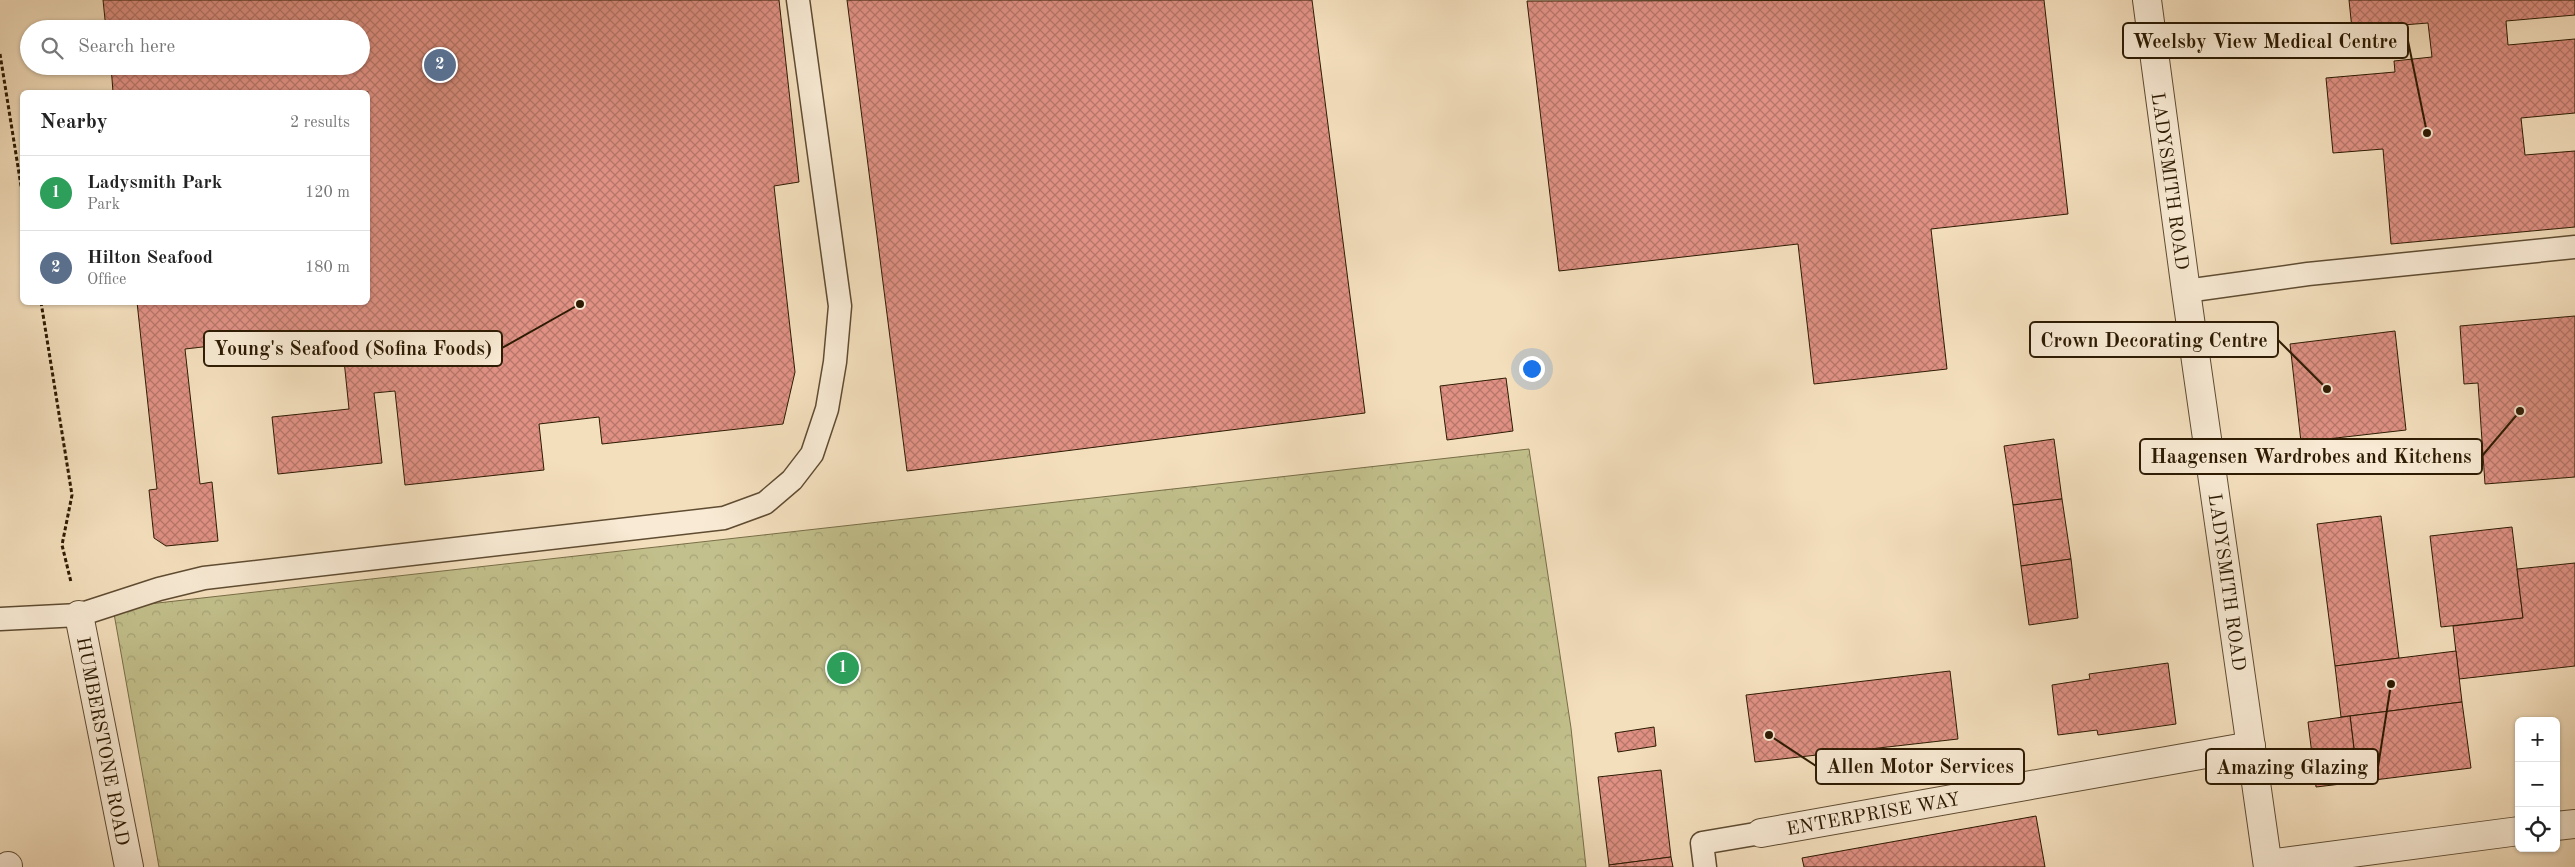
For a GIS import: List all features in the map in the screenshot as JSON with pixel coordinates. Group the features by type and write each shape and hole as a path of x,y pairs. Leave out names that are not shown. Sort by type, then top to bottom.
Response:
{"street":[{"name":"LADYSMITH ROAD","path":"2147,0 2186,291 2268,866"},
{"name":"HUMBERSTONE ROAD","path":"79,614 129,867"},
{"name":"ENTERPRISE WAY","path":"1761,833 2251,746"},
{"path":"2560,826 2575,824"},
{"path":"2268,866 2515,832"}],"lane":[{"path":"0,619 79,614 159,589 204,578 724,518 765,503 792,480 812,454 827,408 835,362 840,306 798,0"},
{"path":"2186,291 2308,274 2575,247"},
{"path":"1705,867 1702,843 1761,833"}],"path":[{"path":"0,54 20,179"},
{"path":"41,305 72,495 62,545 79,614"}],"green space":[{"path":"1529,449 1571,728 1586,867 159,867 113,608"}],"building":[{"path":"103,0 779,0 799,182 774,186 795,372 783,424 602,444 599,417 539,424 544,470 405,485 395,391 374,393 382,463 278,474 272,417 349,409 341,331 185,349 200,484 212,482 218,541 166,546 154,538 149,490 157,489 137,305 370,305 370,90 113,90 112,75 370,75 370,20 105,20"},
{"path":"847,0 1312,0 1365,413 907,471"},
{"path":"2044,0 2068,214 1931,229 1947,369 1814,384 1798,244 1559,271 1527,1"},
{"path":"2349,0 2575,0 2575,15 2506,21 2508,45 2575,39 2575,113 2521,118 2525,155 2575,151 2575,227 2391,244 2383,149 2333,153 2326,78 2395,72 2394,61 2432,57 2428,23 2352,29"},
{"path":"2575,316 2575,477 2485,484 2478,383 2464,384 2460,326"},
{"path":"2395,331 2406,430 2301,442 2290,344"},
{"path":"1506,378 1513,431 1447,440 1440,386"},
{"path":"2054,439 2062,499 2013,505 2004,446"},
{"path":"2062,499 2071,559 2021,566 2013,505"},
{"path":"2381,516 2399,658 2335,666 2317,524"},
{"path":"2512,527 2523,618 2441,627 2430,536"},
{"path":"2071,559 2078,618 2029,625 2021,566"},
{"path":"2575,563 2575,666 2459,679 2453,626 2523,618 2517,569"},
{"path":"2456,651 2462,702 2341,717 2335,666"},
{"path":"2168,663 2176,724 2098,735 2097,730 2058,735 2052,685 2090,679 2089,674"},
{"path":"1950,671 1958,739 1755,762 1746,695"},
{"path":"2462,702 2471,768 2358,782 2350,716"},
{"path":"2350,716 2358,782 2316,787 2308,722"},
{"path":"1654,727 1656,746 1618,752 1615,733"},
{"path":"1661,770 1671,857 1609,865 1598,777"},
{"path":"2036,816 2045,867 1804,867 1802,858"},
{"path":"1671,857 1673,867 1609,867 1609,865"}],"place":[{"name":"Hilton Seafood","path":"440,65"},
{"name":"Weelsby View Medical Centre","path":"2427,133"},
{"name":"Young's Seafood (Sofina Foods)","path":"580,304"},
{"name":"Crown Decorating Centre","path":"2327,389"},
{"name":"Haagensen Wardrobes and Kitchens","path":"2520,411"},
{"name":"Ladysmith Park","path":"843,668"},
{"name":"Amazing Glazing","path":"2391,684"},
{"name":"Allen Motor Services","path":"1769,735"}]}
